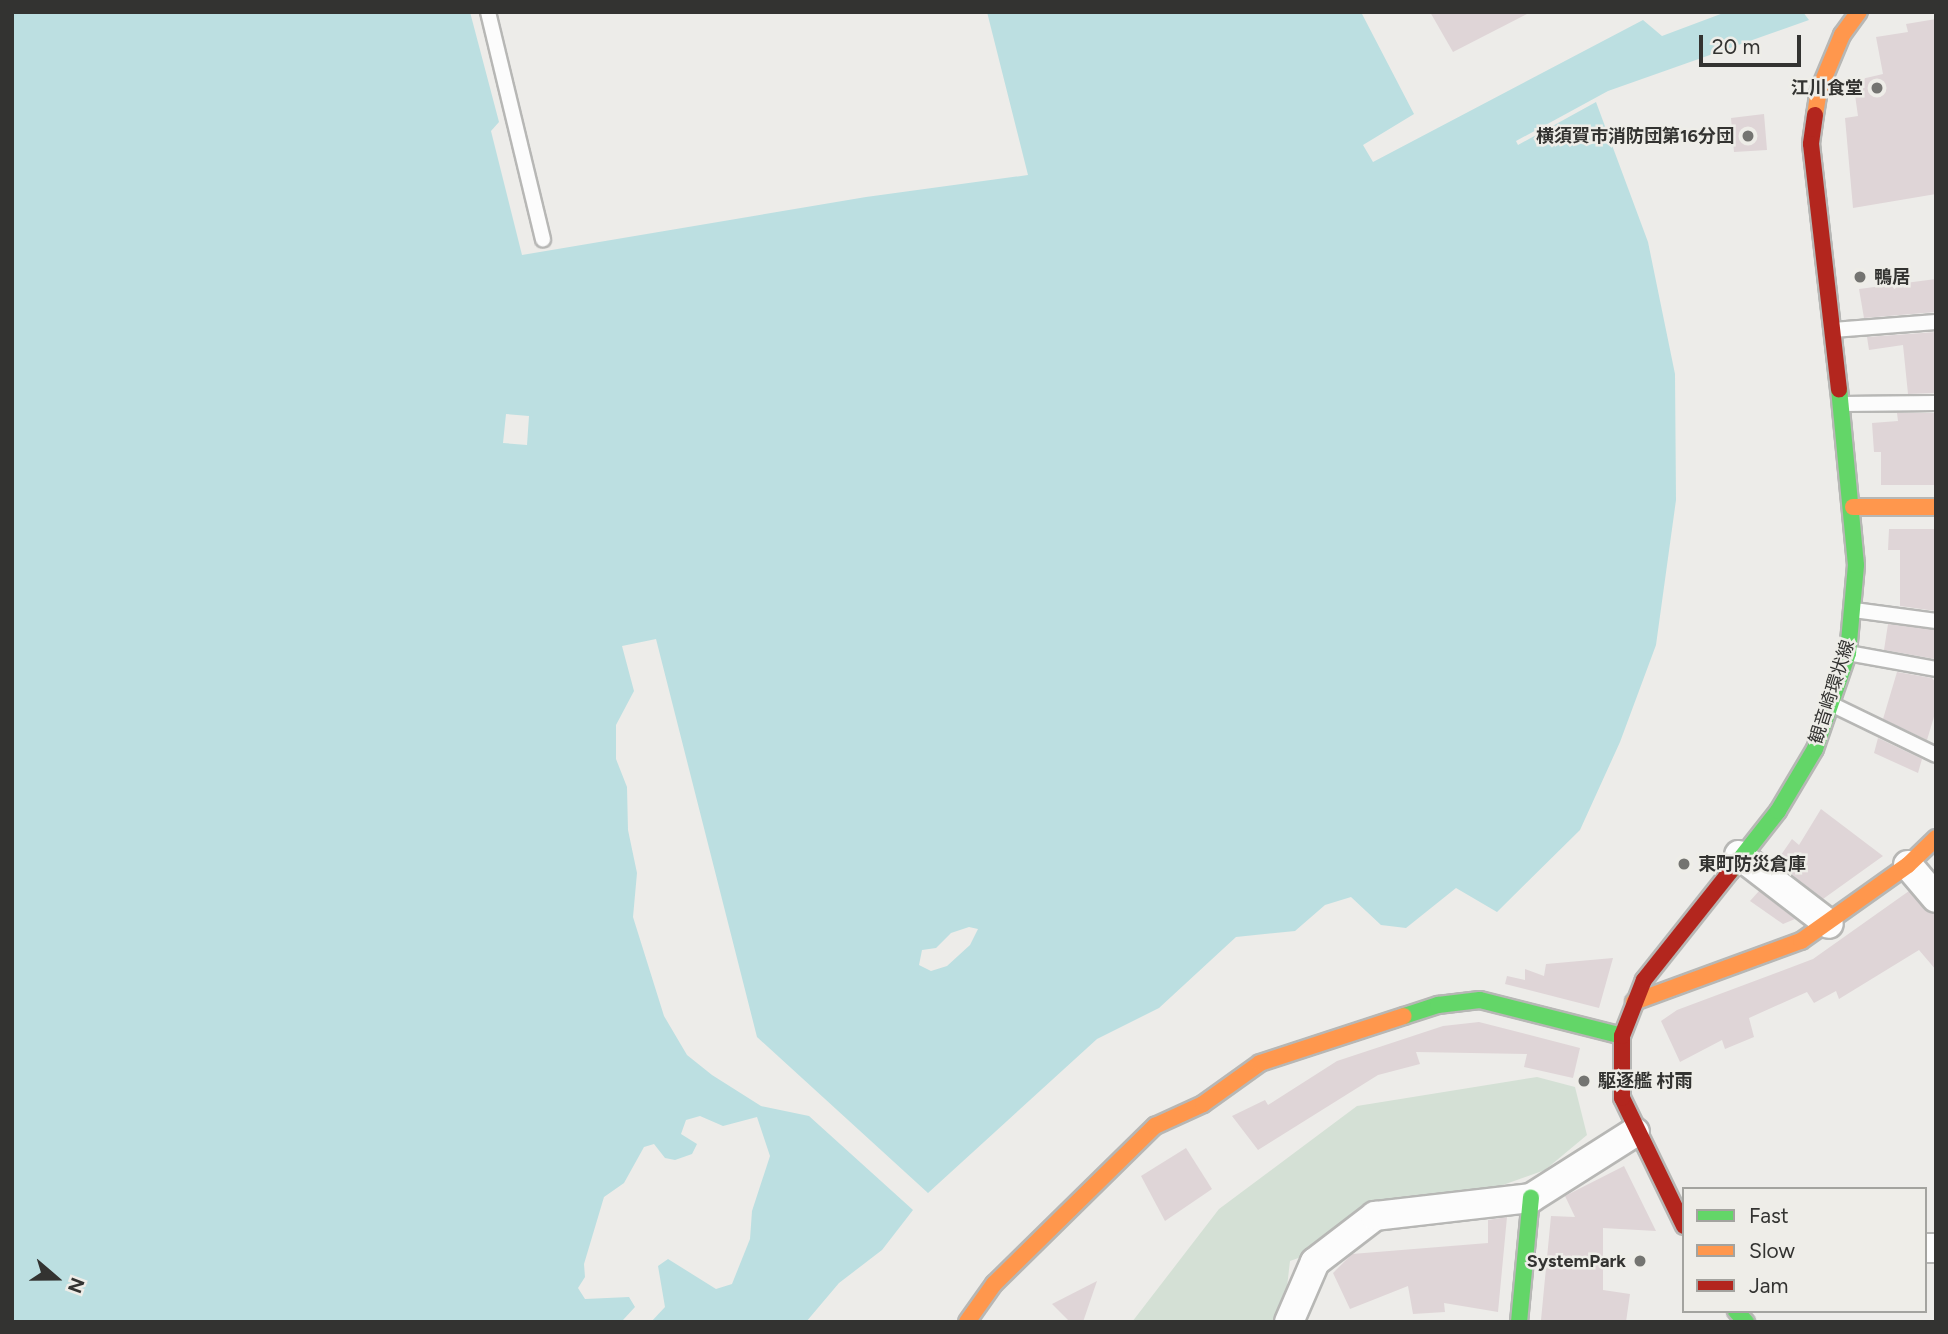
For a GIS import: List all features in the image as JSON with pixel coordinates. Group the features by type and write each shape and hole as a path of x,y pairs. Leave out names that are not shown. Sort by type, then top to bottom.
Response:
{"main road":[{"name":"観音崎環状線","path":"1682,1222 1635,1132 1622,1098 1622,1036 1634,1002 1674,937 1778,811 1815,749 1848,653 1854,610 1853,507 1811,144 1819,90 1842,35 1859,12"},
{"path":"1853,507 1936,507"},
{"path":"1634,1002 1738,966 1829,925 1908,865 1936,838"},
{"path":"967,1322 994,1284 1155,1126 1203,1104 1260,1063 1438,1005 1480,1000 1622,1036"},
{"path":"1519,1322 1531,1198"}],"street":[{"path":"1739,855 1829,925"},
{"path":"1908,865 1936,898"},
{"path":"1289,1322 1315,1262 1375,1216 1531,1198 1635,1132"}],"lane":[{"path":"488,12 543,239"},
{"path":"1832,330 1936,322"},
{"path":"1842,404 1936,403"},
{"path":"1854,610 1936,621"},
{"path":"1848,653 1936,669"},
{"path":"1832,705 1936,755"}],"shaded area":[{"path":"1537,1077 1575,1087 1587,1135 1545,1170 1290,1261 1283,1322 1132,1322 1219,1209 1357,1106"}],"water":[{"path":"12,12 470,12 499,122 491,131 522,255 866,197 1028,175 987,12 1361,12 1414,114 1363,145 1373,162 1643,20 1662,36 1726,12 1803,12 1809,20 1608,91 1516,141 1518,145 1596,102 1648,242 1675,374 1676,500 1656,645 1620,742 1580,830 1497,912 1456,888 1406,928 1381,925 1351,897 1325,905 1295,931 1236,937 1159,1008 1097,1039 928,1193 757,1037 656,639 622,646 634,691 616,725 616,759 627,787 628,830 637,873 633,917 664,1016 687,1055 712,1075 761,1106 809,1116 913,1210 882,1250 839,1283 806,1322 651,1322 665,1307 658,1266 668,1259 716,1289 732,1284 750,1239 752,1211 770,1156 757,1117 723,1126 700,1116 686,1120 681,1134 697,1144 692,1154 675,1160 665,1158 654,1144 644,1147 624,1183 604,1197 584,1264 585,1277 578,1288 585,1299 629,1297 635,1307 623,1320 12,1322","holes":["506,414 529,416 527,445 503,443","969,927 978,929 970,945 947,966 931,971 919,965 922,950 936,948 951,933"]}],"building":[{"path":"1430,12 1531,12 1453,52"},
{"path":"1936,19 1936,194 1853,208 1845,118 1858,116 1853,81 1883,74 1876,37 1908,32 1906,24"},
{"path":"1764,114 1767,150 1734,152 1731,118"},
{"path":"1936,279 1936,312 1864,318 1859,289"},
{"path":"1936,332 1936,393 1908,394 1903,345 1869,350 1867,337"},
{"path":"1897,413 1936,413 1936,485 1881,485 1881,452 1874,452 1872,423 1898,421"},
{"path":"1889,529 1936,529 1936,611 1900,606 1900,550 1888,550"},
{"path":"1888,624 1936,630 1935,659 1884,650"},
{"path":"1897,672 1932,678 1936,683 1936,710 1927,740 1883,719"},
{"path":"1878,738 1922,759 1918,773 1874,753"},
{"path":"1821,809 1883,856 1823,899 1776,862 1792,839 1799,845"},
{"path":"1759,891 1795,919 1783,924 1750,901"},
{"path":"1909,891 1924,909 1936,914 1936,970 1919,950 1839,999 1836,991 1814,1003 1807,992 1749,1018 1754,1037 1725,1049 1722,1040 1680,1062 1661,1021 1677,1010 1813,959"},
{"path":"1613,958 1599,1008 1505,984 1507,976 1525,980 1525,969 1544,976 1546,964"},
{"path":"1479,1022 1580,1048 1573,1078 1524,1067 1527,1054 1416,1052 1420,1064 1378,1075 1258,1150 1232,1116 1265,1100 1268,1105 1337,1061 1443,1026"},
{"path":"1186,1148 1212,1189 1165,1221 1141,1176"},
{"path":"1624,1166 1656,1231 1603,1228 1603,1290 1630,1294 1626,1322 1541,1320 1551,1216 1575,1217 1565,1196"},
{"path":"1507,1217 1498,1312 1444,1303 1445,1312 1413,1314 1408,1286 1350,1309 1333,1273 1352,1254 1488,1243 1488,1220"},
{"path":"1097,1281 1083,1322 1070,1322 1052,1304"}],"traffic: fast":[{"path":"1730,872 1778,811 1815,749 1848,653 1856,565 1839,389"},
{"path":"1404,1016 1438,1005 1480,1000 1622,1036"},
{"path":"1519,1322 1531,1198"},
{"path":"1738,1313 1746,1322"}],"traffic: slow":[{"path":"1815,115 1819,90 1842,35 1859,12"},
{"path":"1853,507 1936,507"},
{"path":"1634,1002 1801,941 1908,865 1936,838"},
{"path":"967,1322 994,1284 1155,1126 1203,1104 1260,1063 1404,1016"}],"traffic: jam":[{"path":"1815,115 1811,144 1839,389"},
{"path":"1682,1222 1622,1098 1622,1036 1644,980 1730,872"}],"place":[{"name":"江川食堂","path":"1877,88"},
{"name":"横須賀市消防団第16分団","path":"1748,136"},
{"name":"鴨居","path":"1860,277"},
{"name":"東町防災倉庫","path":"1684,864"},
{"name":"駆逐艦 村雨","path":"1584,1081"},
{"name":"SystemPark","path":"1640,1261"}]}
